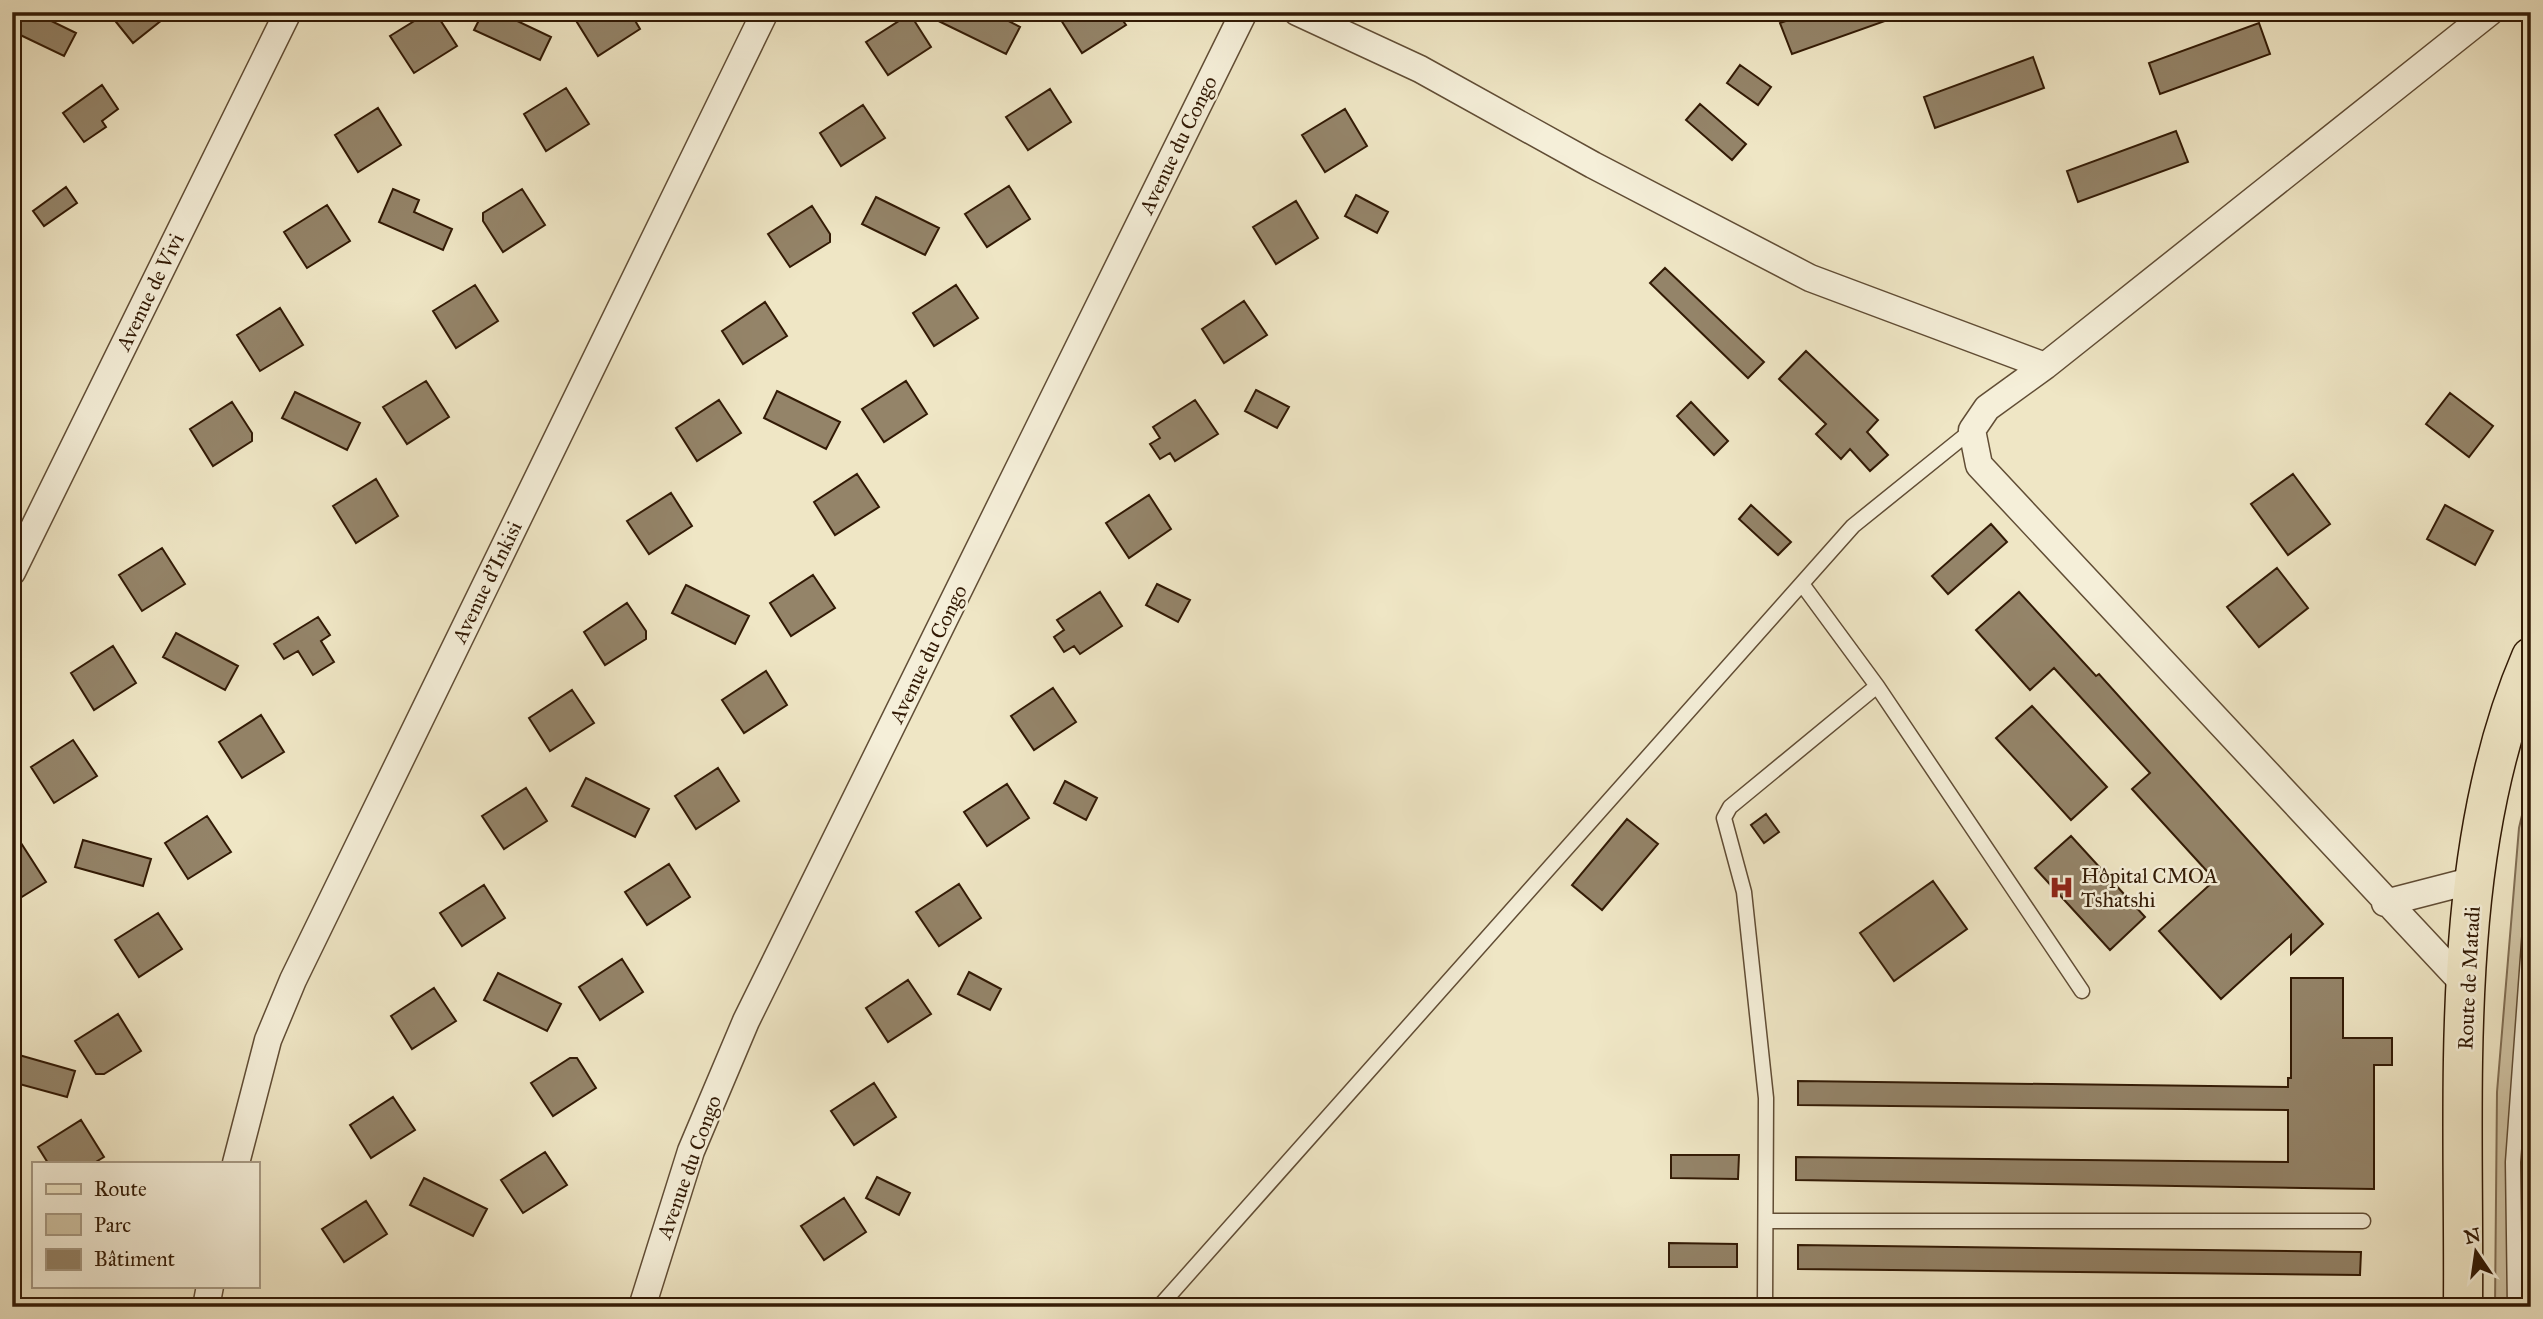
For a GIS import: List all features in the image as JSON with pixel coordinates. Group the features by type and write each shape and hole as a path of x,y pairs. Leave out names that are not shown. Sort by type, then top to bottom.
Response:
{"main road":[{"name":"Route de Matadi","path":"2463,1307 2466,986 2474,880 2497,747 2531,657"}],"street":[{"name":"Avenue de Vivi","path":"12,572 288,12"},
{"name":"Avenue d'Inkisi","path":"236,1162 268,1040 293,980 765,12"},
{"name":"Avenue du Congo","path":"642,1307 691,1151 746,1021 1244,12"},
{"path":"1297,12 1420,69 1593,165 1810,278 2045,366"},
{"path":"2466,986 2385,903 1979,465 1972,430 1987,408 2045,366 2486,13"},
{"path":"2385,903 2474,880"},
{"path":"206,1307 210,1288"}],"lane":[{"path":"1159,1307 1853,526 1972,430"},
{"path":"1802,584 1877,686 2082,991"},
{"path":"1765,1307 1766,1098 1744,892 1724,818 1730,807 1877,686"},
{"path":"2515,1307 2513,1163 2531,916"},
{"path":"1767,1221 2363,1221"}],"green space":[{"path":"2531,777 2531,1307 2495,1307 2497,1092 2519,828"}],"building":[{"path":"12,12 33,12 76,33 64,56 12,31"},
{"path":"108,12 172,12 133,43"},
{"path":"429,12 435,12 457,46 414,73 390,36"},
{"path":"483,12 498,12 551,37 540,60 474,30"},
{"path":"586,12 630,12 640,29 598,56 575,19"},
{"path":"920,12 991,12 1020,27 1006,54"},
{"path":"1073,12 1117,12 1126,25 1082,53 1061,20"},
{"path":"1811,12 1901,12 1902,15 1792,54 1780,23"},
{"path":"910,14 931,47 888,75 866,42"},
{"path":"2259,23 2270,54 2160,94 2149,63"},
{"path":"2033,57 2044,88 1935,128 1924,97"},
{"path":"1740,65 1771,87 1758,105 1727,83"},
{"path":"102,85 118,109 102,121 106,127 84,142 63,113"},
{"path":"566,88 589,124 546,151 524,114"},
{"path":"1050,89 1071,122 1028,150 1006,117"},
{"path":"1700,104 1746,144 1732,160 1686,120"},
{"path":"863,105 885,138 841,166 820,133"},
{"path":"378,108 401,145 358,172 335,135"},
{"path":"1345,109 1367,146 1325,172 1302,135"},
{"path":"2176,131 2188,162 2078,202 2067,171"},
{"path":"1009,186 1030,219 987,247 965,214"},
{"path":"66,187 77,203 44,226 33,211"},
{"path":"393,189 419,200 414,212 452,229 443,250 379,222"},
{"path":"522,189 545,225 503,252 483,221 483,213"},
{"path":"1356,195 1388,212 1377,233 1345,216"},
{"path":"876,197 939,228 925,255 862,224"},
{"path":"1296,201 1318,238 1276,264 1253,227"},
{"path":"327,205 350,241 307,268 284,232"},
{"path":"812,206 830,234 830,242 790,267 768,234"},
{"path":"1665,268 1764,362 1748,378 1650,283"},
{"path":"475,285 498,321 456,348 433,311"},
{"path":"956,285 978,318 934,346 913,313"},
{"path":"1244,301 1267,335 1224,363 1202,329"},
{"path":"765,302 787,336 743,364 722,331"},
{"path":"280,308 303,345 260,371 237,335"},
{"path":"1806,351 1878,420 1867,432 1888,455 1870,471 1850,449 1841,459 1816,434 1826,424 1779,379"},
{"path":"426,381 449,417 407,444 383,407"},
{"path":"906,381 927,414 884,442 862,409"},
{"path":"1256,390 1289,407 1277,428 1245,411"},
{"path":"777,391 840,422 826,449 764,418"},
{"path":"295,392 360,423 347,450 282,418"},
{"path":"2450,393 2493,426 2469,457 2426,424"},
{"path":"719,400 741,433 697,461 676,428"},
{"path":"1195,400 1218,434 1175,461 1170,453 1160,459 1150,444 1160,438 1153,427"},
{"path":"232,402 252,433 252,441 213,466 190,429"},
{"path":"1691,402 1728,441 1714,455 1677,416"},
{"path":"857,474 879,507 835,535 814,502"},
{"path":"2293,474 2330,524 2288,555 2251,504"},
{"path":"376,479 398,516 356,543 333,506"},
{"path":"671,493 692,526 649,554 627,521"},
{"path":"1149,495 1171,529 1129,558 1106,523"},
{"path":"1751,505 1791,542 1778,555 1739,519"},
{"path":"2445,505 2493,531 2475,565 2427,539"},
{"path":"1991,524 2007,542 1948,594 1932,576"},
{"path":"162,548 185,584 142,611 119,575"},
{"path":"2277,568 2308,608 2259,647 2227,607"},
{"path":"813,575 835,608 791,636 770,603"},
{"path":"1157,584 1190,600 1178,622 1146,605"},
{"path":"686,585 749,616 735,644 672,613"},
{"path":"1100,592 1122,626 1080,654 1074,646 1064,652 1054,637 1064,630 1057,620"},
{"path":"2019,592 2096,676 2099,674 2323,924 2291,954 2291,935 2221,999 2159,931 2215,880 2132,789 2150,773 2054,668 2030,690 1976,630"},
{"path":"627,603 646,631 646,639 605,665 584,632"},
{"path":"318,617 330,635 321,641 334,662 313,675 298,651 284,659 274,644"},
{"path":"176,633 238,666 225,690 163,657"},
{"path":"113,646 136,683 94,710 71,673"},
{"path":"766,671 787,705 744,733 722,700"},
{"path":"1053,688 1076,722 1034,750 1011,716"},
{"path":"572,690 594,723 550,751 529,718"},
{"path":"2032,706 2107,787 2071,820 1996,738"},
{"path":"261,715 284,752 242,778 219,742"},
{"path":"73,740 97,776 54,803 31,767"},
{"path":"718,768 739,801 696,829 675,796"},
{"path":"586,778 649,809 635,837 572,806"},
{"path":"1065,781 1097,798 1086,820 1054,803"},
{"path":"1007,784 1029,818 987,846 964,812"},
{"path":"526,788 547,821 504,849 482,816"},
{"path":"1766,814 1779,832 1764,843 1751,825"},
{"path":"207,816 231,852 188,879 165,843"},
{"path":"1627,819 1658,844 1602,910 1572,885"},
{"path":"12,829 46,882 12,903"},
{"path":"2071,836 2145,917 2110,950 2035,868"},
{"path":"83,840 151,859 143,886 75,867"},
{"path":"669,864 690,897 647,925 625,892"},
{"path":"1933,881 1967,929 1894,981 1860,933"},
{"path":"959,884 981,918 939,946 916,912"},
{"path":"484,885 505,918 462,946 440,913"},
{"path":"158,913 182,949 139,977 115,940"},
{"path":"622,959 643,992 600,1020 579,987"},
{"path":"969,972 1001,989 990,1010 958,994"},
{"path":"498,973 561,1004 547,1031 484,1000"},
{"path":"2291,978 2343,978 2343,1038 2392,1038 2392,1065 2374,1065 2374,1189 1796,1180 1796,1157 2288,1162 2288,1110 1798,1105 1798,1081 2288,1087 2288,1078 2291,1078"},
{"path":"908,980 931,1014 888,1042 866,1008"},
{"path":"434,988 456,1021 412,1049 391,1016"},
{"path":"118,1014 141,1051 104,1074 96,1074 75,1041"},
{"path":"12,1053 75,1071 67,1097 12,1082"},
{"path":"570,1058 577,1058 596,1088 553,1116 531,1083"},
{"path":"874,1083 896,1117 854,1145 831,1111"},
{"path":"393,1097 415,1130 371,1158 350,1125"},
{"path":"81,1120 104,1157 96,1162 47,1162 38,1147"},
{"path":"545,1152 567,1185 523,1213 501,1180"},
{"path":"1671,1155 1739,1155 1738,1179 1671,1178"},
{"path":"877,1177 910,1193 899,1215 866,1198"},
{"path":"424,1178 487,1209 473,1236 410,1205"},
{"path":"844,1198 866,1232 824,1260 801,1226"},
{"path":"366,1201 387,1234 344,1262 322,1229"},
{"path":"1669,1243 1737,1244 1737,1267 1669,1267"},
{"path":"1798,1245 2361,1252 2360,1275 1798,1269"}],"place":[{"name":"Hôpital CMOA Tshatshi","path":"2061,888"}]}
